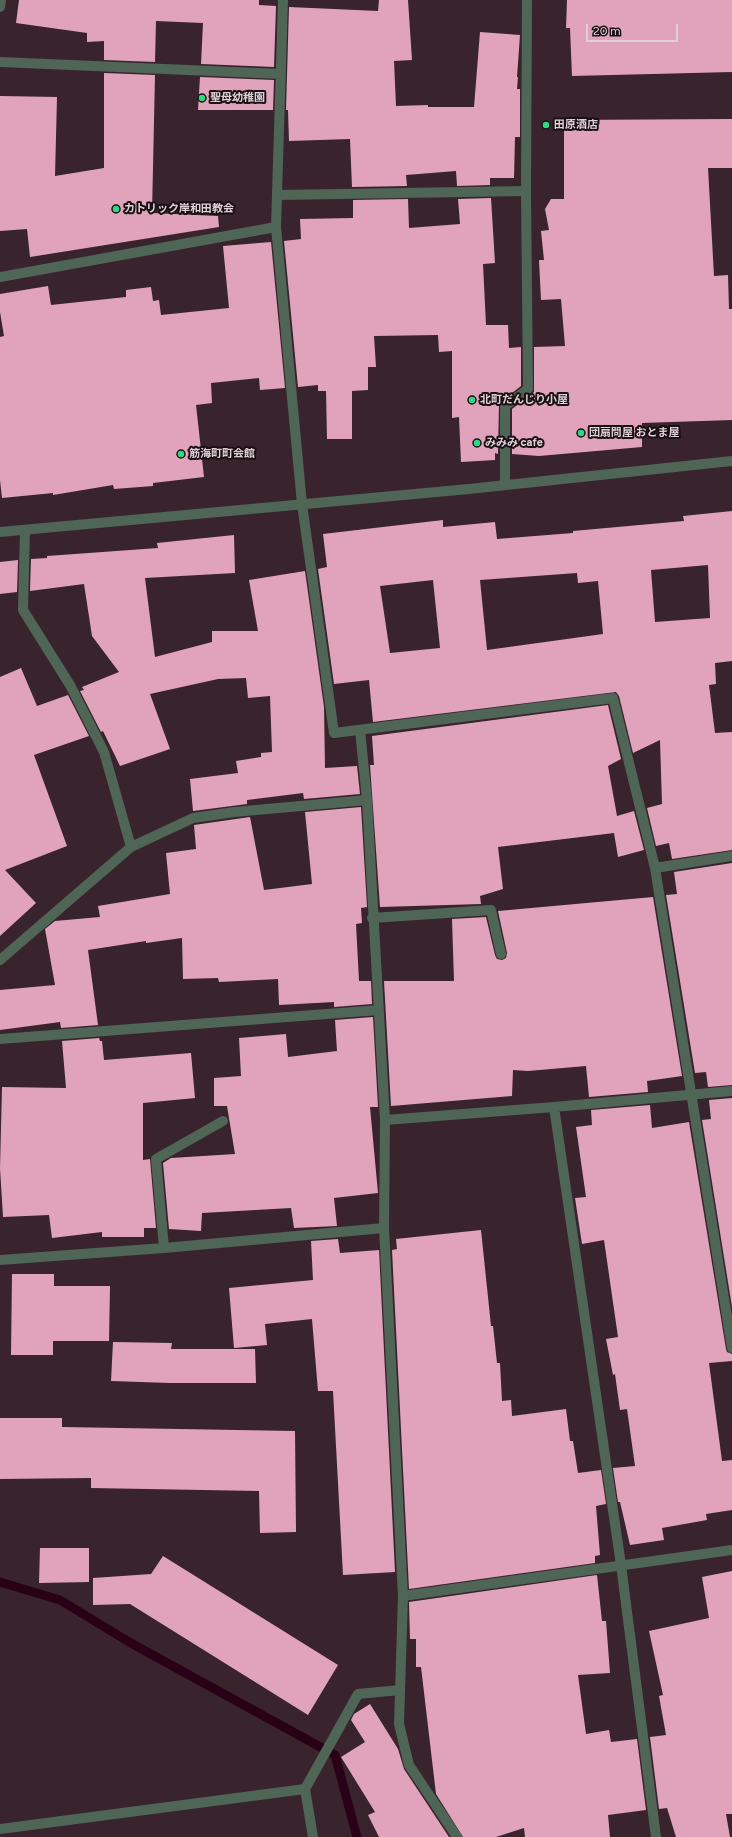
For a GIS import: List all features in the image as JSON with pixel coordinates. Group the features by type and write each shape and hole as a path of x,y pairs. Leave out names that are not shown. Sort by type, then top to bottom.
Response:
{"street":[{"path":"0,7 1,0"},
{"path":"283,0 276,227 302,504 334,733 613,698 655,868 732,1348"},
{"path":"505,485 505,406 528,389 526,191 527,0"},
{"path":"0,62 281,74"},
{"path":"277,195 526,191"},
{"path":"0,277 276,227"},
{"path":"0,532 505,485 732,461"},
{"path":"25,530 22,610 70,685 104,752 131,847"},
{"path":"360,730 367,800 372,918 385,1120 384,1228 403,1596 399,1724 409,1765 457,1837"},
{"path":"0,960 131,847 194,818 234,812 367,800"},
{"path":"655,868 732,856"},
{"path":"372,918 491,910 501,954"},
{"path":"0,1039 379,1010"},
{"path":"385,1120 554,1107 732,1090"},
{"path":"554,1107 621,1565 656,1837"},
{"path":"164,1248 156,1159 223,1121"},
{"path":"0,1260 164,1248 384,1228"},
{"path":"403,1596 732,1550"},
{"path":"313,1837 305,1789 358,1694 400,1690"},
{"path":"0,1829 305,1789"}],"building":[{"path":"19,0 259,0 259,5 276,6 274,67 201,64 203,23 156,21 155,62 104,60 104,41 87,42 87,33 16,23"},
{"path":"379,0 408,0 412,60 394,61 396,106 428,105 428,107 474,107 480,32 520,35 517,89 520,89 520,137 515,137 514,178 490,178 490,185 457,186 456,171 406,175 407,186 352,187 350,139 289,141 288,110 286,110 289,7 378,11"},
{"path":"567,0 732,0 732,72 572,76 570,28 566,28"},
{"path":"104,73 155,75 152,213 218,216 219,227 30,257 27,229 0,231 0,96 57,97 55,176 104,168"},
{"path":"200,77 274,80 273,110 198,110"},
{"path":"732,119 732,168 708,168 714,276 728,275 729,309 732,309 732,420 642,423 642,447 539,456 512,454 512,409 534,392 534,347 565,346 561,299 541,300 539,260 544,260 541,231 549,230 545,209 551,199 564,199 564,120"},
{"path":"491,198 495,263 483,264 486,325 508,325 509,348 521,347 521,386 499,403 498,454 495,453 495,460 461,462 459,417 452,418 452,351 439,352 438,335 374,336 376,367 368,367 368,390 352,391 352,439 327,439 326,391 318,391 318,385 298,387 284,241 301,239 300,219 353,218 353,200 408,199 409,228 460,224 458,199"},
{"path":"271,242 285,388 260,390 259,378 211,383 212,403 196,405 204,477 153,483 153,486 114,489 113,485 53,495 53,493 2,498 0,480 0,337 4,336 0,312 0,294 48,286 51,305 126,297 126,290 151,287 153,301 159,300 161,315 229,308 223,246"},
{"path":"732,511 732,661 715,663 716,684 709,685 715,733 732,732 732,850 672,859 669,843 656,846 647,808 662,804 660,740 633,753 619,696 616,692 373,722 369,680 334,684 318,569 327,567 323,534 443,520 443,527 495,522 497,539 573,533 573,531 684,521 683,516","holes":["708,565 710,618 655,622 651,570","577,573 578,583 598,581 603,634 487,650 480,580","433,580 440,648 390,653 380,586"]},
{"path":"234,535 235,573 145,578 155,657 212,642 212,631 258,631 249,580 305,571 324,707 325,768 357,766 360,794 304,799 303,793 247,800 247,804 193,811 190,779 238,773 236,761 261,757 261,753 272,752 270,696 248,698 246,678 218,679 150,694 170,749 120,766 103,731 101,732 80,691 84,690 82,687 119,672 92,636 84,584 30,591 31,559 47,558 47,556 158,548 157,543"},
{"path":"18,560 17,592 0,594 0,562"},
{"path":"21,668 37,706 68,695 89,736 34,755 67,846 5,870 36,903 0,936 0,677"},
{"path":"608,705 621,759 608,766 617,816 634,811 644,850 618,857 614,833 498,847 503,889 480,896 481,904 380,907 370,765 374,765 372,736"},
{"path":"361,807 367,907 361,908 362,923 356,924 359,981 371,981 372,1004 334,1007 334,1002 279,1005 278,979 219,982 218,978 183,979 182,938 146,943 146,941 88,950 98,1025 61,1028 60,1022 0,1030 0,990 55,985 45,929 55,921 100,917 98,906 170,894 166,853 196,849 194,825 250,817 264,890 312,884 305,812"},
{"path":"732,863 732,1085 708,1087 706,1072 695,1073 666,895 677,894 674,872"},
{"path":"653,897 682,1076 647,1081 648,1092 589,1097 586,1066 528,1071 513,1070 512,1096 391,1106 384,981 454,981 452,919 486,917 495,955 497,959 502,960 506,958 507,953 498,911"},
{"path":"373,1017 378,1107 370,1107 378,1193 334,1198 337,1226 294,1228 291,1208 202,1213 201,1231 169,1229 163,1163 171,1158 235,1154 227,1106 214,1106 214,1078 241,1076 239,1038 286,1034 288,1057 337,1051 335,1020"},
{"path":"99,1038 100,1041 102,1041 104,1060 191,1053 195,1098 143,1103 143,1160 150,1159 156,1228 144,1228 144,1237 102,1237 102,1232 52,1238 49,1215 3,1217 0,1168 2,1087 66,1088 62,1041"},
{"path":"732,1098 732,1307 702,1120 711,1119 709,1100"},
{"path":"650,1105 652,1128 689,1122 726,1349 727,1352 732,1354 732,1361 709,1363 722,1461 732,1460 732,1510 706,1514 707,1520 662,1528 664,1540 630,1545 620,1502 618,1502 613,1468 635,1466 627,1409 620,1410 615,1374 613,1375 606,1339 618,1337 604,1240 582,1244 575,1198 586,1197 576,1127 592,1125 591,1110"},
{"path":"481,1230 491,1326 493,1326 497,1363 500,1363 502,1401 511,1400 512,1416 566,1409 570,1441 573,1441 578,1473 601,1470 606,1504 596,1506 600,1555 595,1556 595,1563 409,1589 392,1250 397,1249 396,1239"},
{"path":"338,1239 340,1253 379,1250 395,1572 343,1575 333,1391 318,1391 312,1319 265,1324 267,1345 234,1348 229,1288 313,1280 311,1241"},
{"path":"12,1274 54,1274 54,1286 110,1286 109,1341 53,1341 53,1355 11,1355"},
{"path":"113,1342 172,1343 171,1349 255,1349 256,1383 111,1381"},
{"path":"0,1418 62,1418 62,1427 295,1431 296,1532 260,1533 259,1491 91,1488 91,1478 0,1479"},
{"path":"40,1548 89,1548 89,1582 39,1583"},
{"path":"163,1556 338,1665 308,1715 130,1604 93,1605 93,1578 151,1574"},
{"path":"732,1571 732,1814 726,1814 730,1837 676,1837 667,1808 659,1809 650,1737 666,1735 659,1696 663,1695 649,1631 709,1618 702,1577"},
{"path":"597,1575 602,1621 606,1621 610,1673 578,1675 586,1734 609,1730 611,1742 637,1739 646,1810 608,1815 610,1837 525,1837 524,1828 496,1837 463,1837 436,1794 421,1667 416,1667 416,1639 410,1639 409,1602"},
{"path":"370,1704 398,1749 404,1769 449,1837 379,1837 368,1815 375,1812 341,1757 365,1742 351,1720 354,1714"}],"waterway":[{"path":"0,1582 60,1600 129,1642 335,1755 357,1837"}],"place":[{"name":"聖母幼稚園","path":"202,98"},
{"name":"田原酒店","path":"546,125"},
{"name":"カトリック岸和田教会","path":"116,209"},
{"name":"北町だんじり小屋","path":"472,400"},
{"name":"団扇問屋 おとま屋","path":"581,433"},
{"name":"みみみ cafe","path":"477,443"},
{"name":"筋海町町会館","path":"181,454"}]}
